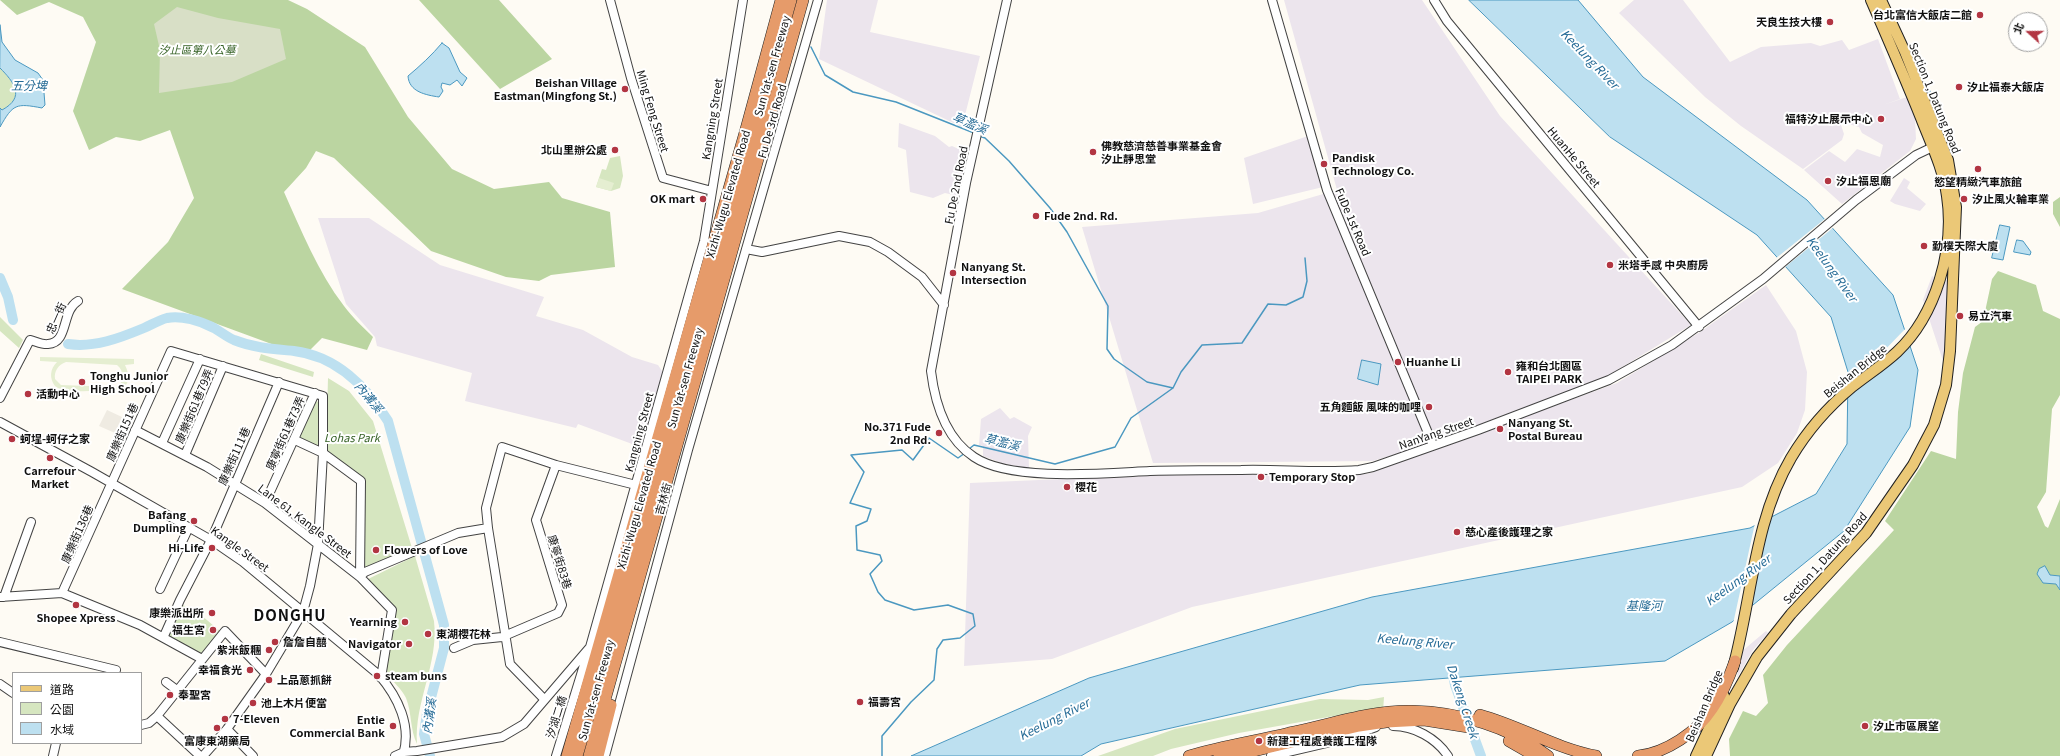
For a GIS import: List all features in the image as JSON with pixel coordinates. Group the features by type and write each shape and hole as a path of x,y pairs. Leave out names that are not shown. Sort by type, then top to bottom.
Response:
{"highway":[{"name":"Xizhi-Wugu Elevated Road","path":"567,756 746,129 781,0"},
{"name":"Sun Yat-sen Freeway","path":"577,756 660,470 791,0"},
{"name":"Sun Yat-sen Freeway","path":"589,756 803,0"},
{"name":"Xizhi-Wugu Elevated Road","path":"598,756 655,519"},
{"path":"1638,756 1671,745 1698,724 1712,710 1728,681 1735,661"},
{"path":"1189,756 1268,737 1361,718 1430,708 1481,715 1503,722 1565,748 1596,756"},
{"path":"1412,711 1449,715 1480,722 1526,741 1548,756"},
{"path":"1219,756 1238,755 1359,726 1418,720 1458,725 1482,730 1517,744 1535,756"},
{"path":"1207,756 1269,741 1282,735"}],"main road":[{"name":"Section 1, Datung Road","path":"1706,756 1730,704 1757,657 1782,625 1866,533 1914,465 1934,425 1946,385 1950,351 1956,207 1948,160 1937,145 1871,0"},
{"name":"Section 1, Datung Road","path":"1881,0 1937,145 1948,198 1946,252"},
{"name":"Beishan Bridge","path":"1696,756 1726,692 1735,661 1760,538 1770,504 1790,459 1825,411 1853,386 1897,352 1912,335 1934,298 1940,280 1946,252"}],"street":[{"name":"Ming Feng Street","path":"610,0 631,78 662,178 712,191"},
{"name":"Kangning Street","path":"395,756 502,737 524,724 590,647 704,241 743,0"},
{"name":"Fu De 3rd Road","path":"746,249 818,0"},
{"name":"Fu De 2nd Road","path":"967,451 957,442 943,422 934,396 931,371 977,135 1007,0"},
{"name":"FuDe 1st Road","path":"1272,0 1328,190 1433,445"},
{"name":"HuanHe Street","path":"1434,0 1447,21 1699,327"},
{"name":"NanYang Street","path":"967,451 974,458 1017,472 1079,474 1249,470 1347,471 1373,467 1478,430 1609,380 1672,345 1699,327 1763,279 1856,200 1916,156 1937,145"},
{"path":"746,249 762,252 839,236 870,242 888,252 922,277 944,305"},
{"name":"吉林街","path":"605,756 653,576 746,249"},
{"name":"忠一街","path":"0,398 30,340 47,345 57,342 62,337 67,315 73,304 78,301"},
{"name":"康樂街151巷","path":"111,484 171,351 315,392"},
{"path":"162,443 200,359"},
{"name":"康樂街61巷79弄","path":"185,455 223,366"},
{"name":"康樂街111巷","path":"164,636 180,600 211,540 234,483 279,382"},
{"path":"157,716 201,756 227,729 268,670 302,612 310,586 318,544 323,453 323,396 315,392"},
{"name":"康寧街61巷73弄","path":"265,504 295,440 315,392"},
{"name":"Kangle Street","path":"0,422 189,526 243,562 382,678 391,688 399,704 404,722 405,755"},
{"name":"Lane 61, Kangle Street","path":"135,430 185,455 234,483 265,504 360,577 392,610 382,678"},
{"path":"295,440 323,453 361,481 360,577"},
{"path":"544,700 510,664 486,508 502,447 556,465 636,486"},
{"name":"康寧街83巷","path":"506,634 558,613 561,609 562,605 536,520 556,465"},
{"name":"康樂街136巷","path":"62,593 111,484"},
{"path":"31,522 2,597 62,593 164,636 202,659"},
{"path":"160,589 189,526"},
{"path":"360,577 365,572 458,533 488,528"},
{"path":"142,726 149,723 157,716 225,631 268,670"},
{"path":"454,648 473,640 502,637 506,634"},
{"path":"0,642 116,670"},
{"name":"汐湖二橋","path":"556,756 590,647"},
{"path":"166,682 178,691"},
{"path":"0,684 12,692"},
{"path":"1271,756 1344,739 1375,727 1399,726 1428,736 1448,756"},
{"path":"227,729 253,756"},
{"path":"53,756 56,744"}],"shaded area":[{"path":"827,0 878,0 870,32 980,56 962,127 819,59"},
{"path":"1284,0 1422,0 1500,116 1691,325 1606,377 1419,447 1373,461 1153,463 1082,227 1258,213 1337,190"},
{"path":"1634,0 1683,0 1730,62 1761,47 1811,43 1820,46 1842,40 1849,50 1878,39 1900,99 1883,105 1907,97 1915,119 1916,139 1910,151 1842,204 1804,170 1829,151 1845,162 1857,149 1880,157 1883,145 1862,133 1859,127 1845,123 1854,115 1841,125 1844,134 1842,140 1803,169 1741,126 1705,97 1619,13"},
{"path":"899,123 935,136 949,147 952,146 963,151 967,156 958,196 945,193 933,198 910,192 906,150 898,147"},
{"path":"1308,136 1323,187 1253,204 1244,158"},
{"path":"1904,178 1910,182 1907,188 1926,204 1920,211 1895,204 1890,201"},
{"path":"318,218 369,218 440,265 544,297 536,316 583,330 632,357 658,365 664,374 643,448 578,424 576,428 465,401 472,373 377,346 375,337 346,304"},
{"path":"1932,276 1945,283 1948,276 1945,367 1923,300"},
{"path":"1766,285 1796,331 1807,372 1805,410 1797,433 1778,463 1742,487 1192,607 1052,659 964,666 970,483 1154,475 1367,474 1617,383 1700,332"},
{"path":"1000,408 1010,419 1014,417 1032,427 1028,436 1029,468 1004,464 983,456 983,446 979,445 981,419"},
{"path":"107,410 122,417 115,433 99,426"},
{"path":"1766,631 1768,633 1753,650 1737,678 1741,652"}],"green space":[{"path":"0,0 288,0 307,9 365,47 408,117 452,169 494,189 549,182 562,198 610,212 615,267 551,275 539,281 506,277 431,251 334,158 316,151 306,168 284,192 326,279 347,310 373,337 367,350 322,338 308,352 277,346 122,289 168,242 194,198 170,130 140,141 116,137 89,150 73,111 96,42 83,17 49,2 17,15"},
{"path":"419,0 499,0 552,59 500,89"},
{"name":"汐止區第八公墓","path":"177,7 218,18 280,29 286,59 232,82 159,93 160,50 154,24"},
{"path":"0,68 13,84 16,95 14,100 2,110 0,108"},
{"path":"620,156 623,176 620,188 611,191 596,187 602,169 606,170 610,158"},
{"path":"599,178 614,183 611,191 596,187"},
{"path":"2060,197 2060,227 2053,214 2053,202"},
{"path":"1998,271 2036,285 2043,311 2060,319 2060,395 2052,409 2046,492 2037,507 2045,526 2048,528 2060,499 2060,576 2050,575 2050,582 2056,584 2060,590 2060,756 1730,756 1729,739 1743,711 1756,716 1768,703 1763,675 1787,645 1894,530 1885,521 1931,451 1956,459 1958,412 1963,373 1975,327 1983,321 1992,279"},
{"path":"0,317 23,340 19,348 0,331"},
{"path":"261,354 314,372 313,377 259,360"},
{"path":"40,357 134,359 134,364 125,365 128,374 128,381 125,386 119,389 112,391 71,391 63,390 55,386 53,383 51,374 57,362 40,361","holes":["66,362 117,365 122,372 122,381 119,386 116,387 61,385 55,379 57,369"]},
{"name":"Lohas Park","path":"328,378 349,391 373,421 412,548 363,569 364,479 326,451"},
{"path":"315,401 319,402 319,448 298,439"},
{"path":"415,556 434,621 435,637 430,668 419,713 417,744 413,733 406,698 386,673 395,609 366,580"},
{"path":"181,604 201,615 221,632 201,656 166,636"},
{"path":"1384,697 1383,712 1351,713 1239,733 1171,749 1153,756 1098,756 1175,729 1320,699 1368,700"}],"water":[{"name":"基隆河","path":"1469,0 1578,0 1643,77 1807,200 1893,295 1918,370 1910,427 1844,531 1732,622 1665,661 1360,685 1101,744 1081,756 911,756 1089,678 1372,597 1750,528 1816,494 1847,444 1848,372 1831,317 1757,235 1610,137"},
{"name":"五分埤","path":"0,25 2,42 15,60 38,73 43,80 45,105 42,108 26,106 16,107 8,114 0,127 0,108 2,110 9,105 14,100 16,95 13,84 0,68"},
{"path":"442,43 449,48 460,72 467,78 462,86 457,80 450,85 442,83 441,87 443,91 439,97 419,92 411,86 408,76"},
{"path":"1926,82 1939,112 1932,115 1920,85"},
{"path":"2000,225 2010,227 2003,260 1992,258"},
{"path":"2017,240 2023,241 2031,252 2030,255 2014,252"},
{"path":"1362,360 1381,364 1378,385 1358,379"},
{"path":"2045,566 2050,575 2060,576 2060,590 2056,584 2043,583 2037,574 2039,569"}],"pier":[{"path":"1826,218 1834,227 1784,268 1775,259"},
{"path":"1906,328 1910,341 1846,397 1846,380 1879,356"},
{"path":"1766,517 1745,614 1733,624 1755,523"}],"waterway":[{"name":"草濫溪","path":"811,47 825,75 853,92 896,102 974,133"},
{"name":"草濫溪","path":"979,136 985,138 1009,161 1050,208 1067,232 1108,306 1107,349 1114,359 1147,382 1173,388"},
{"name":"草濫溪","path":"969,449 974,445 1055,464 1115,447 1131,418 1173,388 1181,372 1202,345 1242,343 1268,304 1286,305 1303,297 1307,281 1305,258"},
{"name":"內溝溪","path":"0,278 8,297 13,320"},
{"name":"內溝溪","path":"68,344 87,345 107,341 135,332 167,318 185,318 209,325 231,339 241,343 264,348 294,351 323,359 337,366 349,375 370,396 388,421 444,625 444,648 427,713 424,734 430,756"},
{"name":"草濫溪","path":"882,756 882,736 911,702 934,680 937,649 943,640 960,638 975,626 973,614 948,605 914,610 885,600 878,592 870,574 882,561 880,555 857,550 856,526 867,521 871,509 850,503 864,472 851,455 902,450 913,460 929,438 958,458 965,453"},
{"name":"Dakeng Creek","path":"1451,665 1455,685 1481,756"}],"place":[{"name":"台北富信大飯店二館","path":"1980,15"},
{"name":"天良生技大樓","path":"1830,22"},
{"name":"汐止福泰大飯店","path":"1959,87"},
{"name":"Beishan Village Eastman(Mingfong St.)","path":"625,89"},
{"name":"福特汐止展示中心","path":"1881,119"},
{"name":"北山里辦公處","path":"615,150"},
{"name":"佛教慈濟慈善事業基金會 汐止靜思堂","path":"1093,152"},
{"name":"Pandisk Technology Co.","path":"1324,164"},
{"name":"慾望精緻汽車旅館","path":"1978,169"},
{"name":"汐止福恩廟","path":"1828,181"},
{"name":"OK mart","path":"703,199"},
{"name":"汐止風火輪車業","path":"1964,199"},
{"name":"Fude 2nd. Rd.","path":"1036,216"},
{"name":"勤樸天際大廈","path":"1924,246"},
{"name":"米塔手感 中央廚房","path":"1610,265"},
{"name":"Nanyang St. Intersection","path":"953,273"},
{"name":"易立汽車","path":"1960,316"},
{"name":"Huanhe Li","path":"1398,362"},
{"name":"雍和台北園區 TAIPEI PARK","path":"1508,372"},
{"name":"Tonghu Junior High School","path":"82,382"},
{"name":"活動中心","path":"28,394"},
{"name":"五角麵飯 風味的咖哩","path":"1429,407"},
{"name":"Nanyang St. Postal Bureau","path":"1500,429"},
{"name":"No.371 Fude 2nd Rd.","path":"939,433"},
{"name":"蚵埕-蚵仔之家","path":"12,439"},
{"name":"Carrefour Market","path":"50,458"},
{"name":"Temporary Stop","path":"1261,477"},
{"name":"櫻花","path":"1067,487"},
{"name":"Bafang Dumpling","path":"194,521"},
{"name":"慈心產後護理之家","path":"1457,532"},
{"name":"Hi-Life","path":"212,548"},
{"name":"Flowers of Love","path":"376,550"},
{"name":"Shopee Xpress","path":"76,605"},
{"name":"康樂派出所","path":"212,613"},
{"name":"Yearning","path":"405,622"},
{"name":"福生宮","path":"213,630"},
{"name":"東湖櫻花林","path":"428,634"},
{"name":"詹詹自囍","path":"275,642"},
{"name":"Navigator","path":"409,644"},
{"name":"紫米飯糰","path":"269,650"},
{"name":"幸福食光","path":"250,670"},
{"name":"steam buns","path":"377,676"},
{"name":"上品蔥抓餅","path":"269,680"},
{"name":"奉聖宮","path":"170,695"},
{"name":"福壽宮","path":"860,702"},
{"name":"池上木片便當","path":"253,703"},
{"name":"7-Eleven","path":"225,719"},
{"name":"Entie Commercial Bank","path":"393,726"},
{"name":"汐止市區展望","path":"1865,726"},
{"name":"富康東湖藥局","path":"217,728"},
{"name":"新建工程處養護工程隊","path":"1259,741"}],"district":[{"name":"DONGHU","path":"290,615"}],"water label":[{"name":"Keelung River","path":"1590,59"},
{"name":"Keelung River","path":"1832,269"},
{"name":"Keelung River","path":"1738,580"},
{"name":"Keelung River","path":"1415,641"},
{"name":"Keelung River","path":"1054,719"}]}
